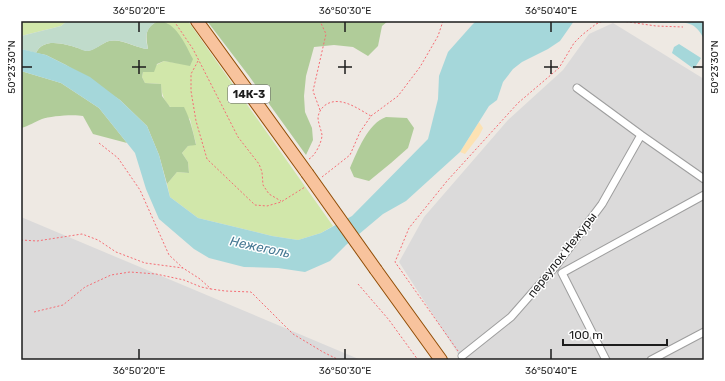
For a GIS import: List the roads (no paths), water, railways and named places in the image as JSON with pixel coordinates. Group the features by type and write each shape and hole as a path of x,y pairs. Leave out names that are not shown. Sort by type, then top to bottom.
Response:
{"main road":[{"name":"14К-3","path":"197,21 308,172 441,360"}],"street":[{"path":"577,88 641,136 704,179"},
{"name":"переулок Нежуры","path":"462,356 512,317 555,267 602,204 641,136"},
{"name":"переулок Нежуры","path":"606,360 562,273 704,195"},
{"path":"555,267 562,273"},
{"path":"651,360 704,332"}],"water":[{"name":"Нежеголь","path":"476,21 574,21 560,41 522,62 513,69 503,82 497,100 489,106 460,152 406,201 383,214 346,245 330,261 305,272 278,268 244,267 209,258 194,249 159,219 146,189 135,153 99,108 61,83 21,71 21,49 46,55 90,77 120,100 147,126 159,155 170,197 198,218 272,236 298,240 321,233 352,216 428,139 438,99 439,76 448,52"},
{"path":"650,21 704,21 704,39 696,27 686,23 661,23"},
{"path":"679,44 701,58 694,69 672,53 674,47"}]}
